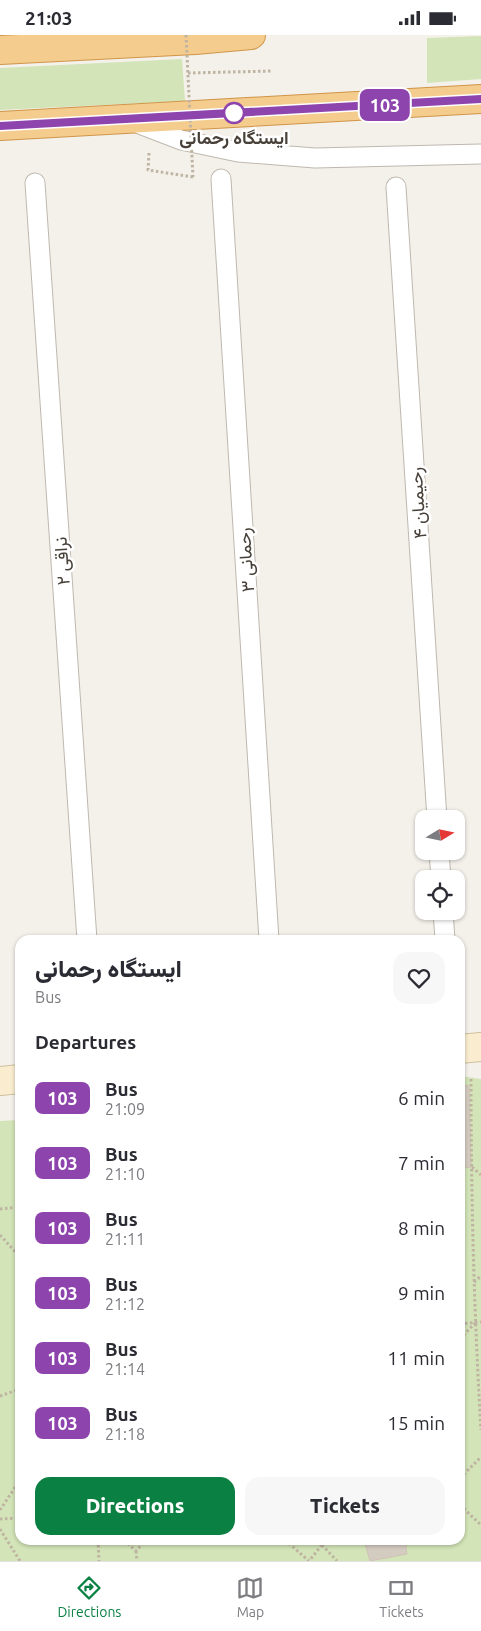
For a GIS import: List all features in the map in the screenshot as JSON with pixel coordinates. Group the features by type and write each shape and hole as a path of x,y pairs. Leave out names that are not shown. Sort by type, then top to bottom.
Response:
{"highway":[{"path":"0,50 195,40 251,35"},
{"path":"0,126 481,99"}],"main road":[{"path":"465,1049 481,1047"},
{"path":"0,1081 15,1080"}],"street":[{"path":"126,119 181,140 238,152 315,158 481,154"},
{"name":"رحمانی ۳","path":"221,179 269,935"},
{"name":"نراقی ۲","path":"35,183 87,935"},
{"name":"رحیمیان ۴","path":"396,187 436,810"},
{"path":"444,920 445,935"}],"path":[{"path":"148,153 148,169 193,177 186,35"},
{"path":"188,73 272,71"},
{"path":"472,1079 471,1167 475,1323 481,1430"},
{"path":"471,1167 481,1175"},
{"path":"0,1209 15,1208"},
{"path":"0,1235 15,1252"},
{"path":"474,1283 481,1276"},
{"path":"465,1324 481,1322"},
{"path":"465,1334 475,1323"},
{"path":"0,1396 15,1391"},
{"path":"465,1474 481,1457"},
{"path":"0,1509 15,1487"},
{"path":"465,1510 481,1525"},
{"path":"0,1519 15,1518"},
{"path":"0,1529 20,1561"},
{"path":"98,1545 99,1561"},
{"path":"129,1545 136,1551 137,1561"},
{"path":"136,1551 141,1545"},
{"path":"291,1545 309,1561 322,1545 336,1561"}],"green space":[{"path":"481,36 481,79 427,83 427,38"},
{"path":"182,59 185,101 0,110 0,68"},
{"path":"465,1077 481,1079 481,1561 0,1561 0,1121 15,1120 15,1545 465,1545"}],"building":[{"path":"465,1085 469,1086 471,1167 465,1168"},
{"path":"365,1545 406,1545 407,1554 370,1561"}],"bus line":[{"name":"103","path":"0,126 481,99"}],"place":[{"name":"ایستگاه رحمانی","path":"234,113"}]}
